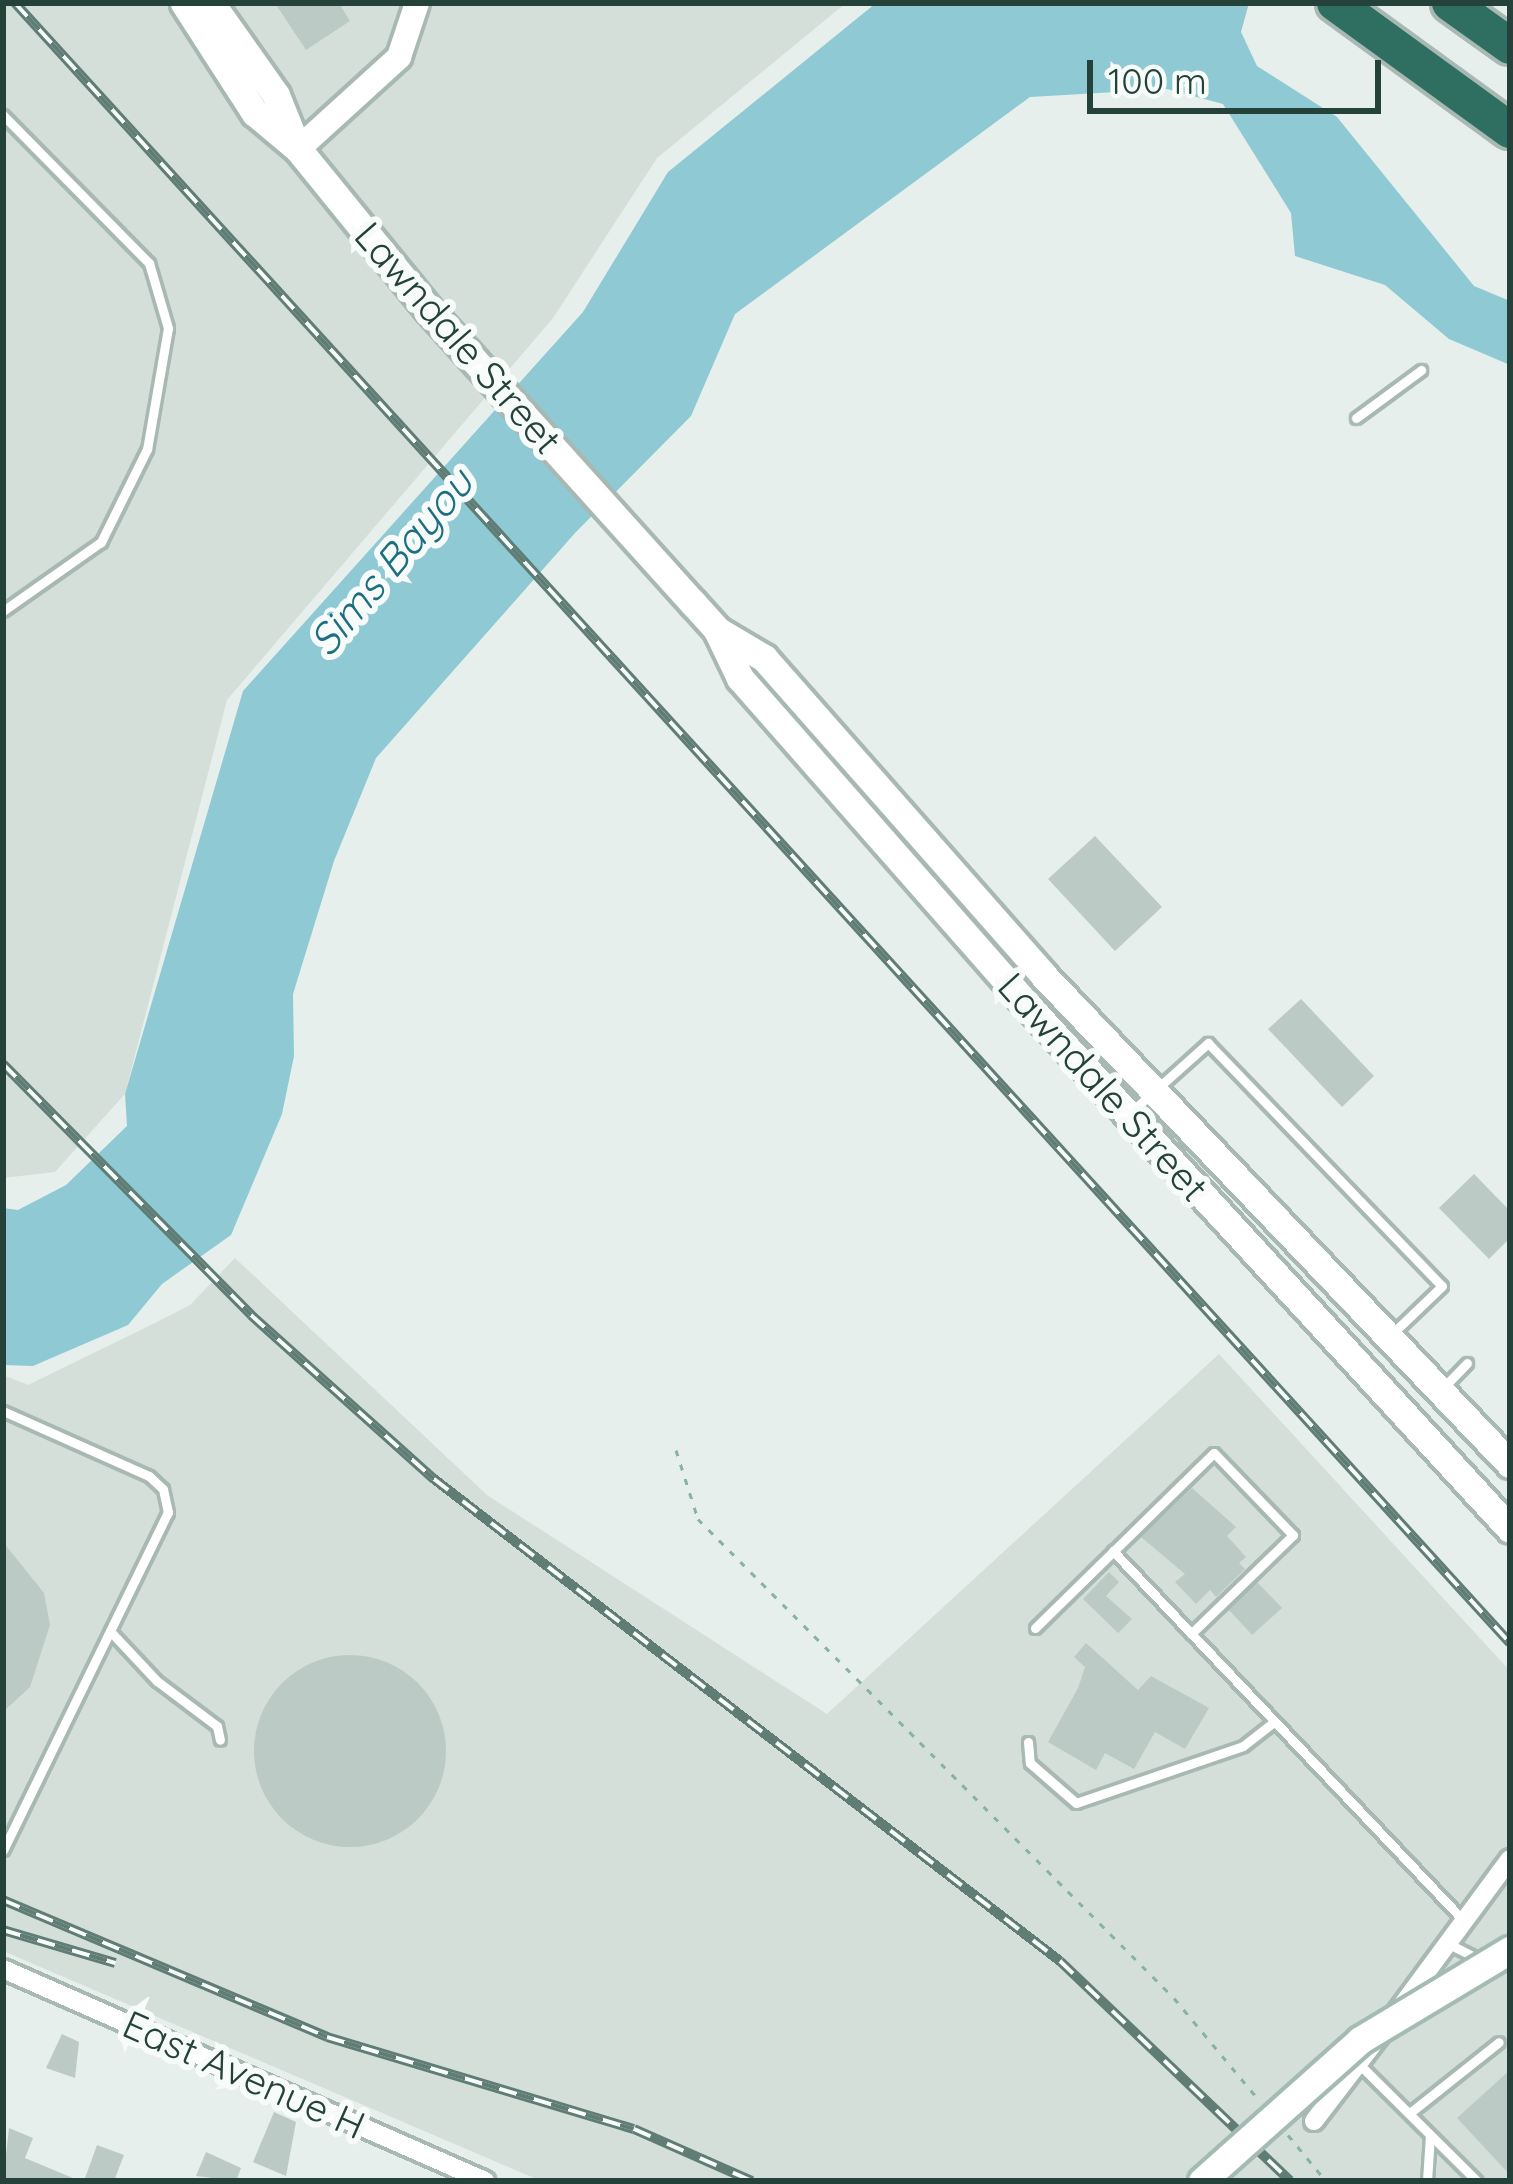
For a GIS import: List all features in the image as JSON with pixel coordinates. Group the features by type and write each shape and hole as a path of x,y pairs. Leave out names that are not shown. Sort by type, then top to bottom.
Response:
{"highway":[{"path":"1335,3 1510,130"},
{"path":"1455,6 1510,46"}],"main road":[{"name":"Lawndale Street","path":"184,3 255,113 298,149 428,309 717,630 740,678 1126,1115 1510,1528"},
{"name":"Lawndale Street","path":"211,3 276,95 298,149"},
{"name":"Lawndale Street","path":"717,630 764,658 1152,1093 1510,1464"},
{"path":"1202,2181 1360,2040 1510,1950"}],"street":[{"path":"298,149 399,57 417,3"},
{"path":"1313,2121 1510,1859"},
{"name":"East Avenue H","path":"3,1969 485,2181"}],"lane":[{"path":"3,116 149,263 168,328 147,449 101,542 3,611"},
{"path":"1356,418 1421,370"},
{"path":"1126,1115 1208,1042 1296,1128 1442,1286 1389,1336"},
{"path":"1442,1390 1467,1363"},
{"path":"3,1411 163,1489 168,1512 8,1827 3,1850"},
{"path":"1036,1628 1214,1454 1294,1534 1191,1634"},
{"path":"1113,1551 1464,1921"},
{"path":"110,1631 157,1681 217,1726 220,1740"},
{"path":"1028,1742 1030,1763 1076,1802 1243,1746 1274,1722"},
{"path":"1448,1943 1510,1967"},
{"path":"1411,2112 1498,2042"},
{"path":"1358,2064 1477,2181"},
{"path":"1427,2181 1430,2135"}],"path":[{"path":"676,1450 698,1519 1174,1998 1271,2114"},
{"path":"1285,2131 1326,2181"}],"shaded area":[{"path":"3,3 846,3 657,158 553,318 227,700 125,1094 55,1172 3,1178"},
{"path":"235,1258 487,1495 827,1714 1219,1354 1510,1671 1510,2181 541,2181 3,1951 3,1375 28,1385 157,1322 190,1305"}],"water":[{"name":"Sims Bayou","path":"876,3 1249,3 1241,32 1257,66 1337,117 1474,286 1510,301 1510,365 1449,339 1385,285 1295,256 1291,213 1223,104 1167,89 1030,97 735,314 691,416 575,533 376,758 334,861 293,994 294,1056 282,1114 231,1235 162,1284 128,1325 33,1366 3,1365 3,1208 18,1210 66,1185 127,1126 125,1094 243,691 583,312 668,172"}],"building":[{"path":"275,3 339,3 350,21 306,50"},
{"path":"1095,836 1162,907 1115,951 1048,879"},
{"path":"1301,999 1374,1076 1342,1107 1268,1029"},
{"path":"1474,1174 1510,1211 1510,1238 1489,1259 1439,1208"},
{"path":"1192,1488 1236,1527 1227,1536 1246,1557 1239,1563 1245,1569 1216,1597 1210,1590 1196,1604 1175,1582 1185,1574 1141,1537"},
{"path":"3,1542 44,1593 50,1625 30,1687 3,1712"},
{"path":"1109,1572 1119,1582 1106,1596 1132,1619 1118,1633 1083,1599"},
{"path":"1257,1582 1282,1608 1252,1635 1229,1610"},
{"path":"1086,1643 1138,1690 1151,1676 1209,1708 1185,1749 1155,1732 1134,1769 1105,1753 1096,1770 1048,1742 1078,1688 1085,1667 1074,1657"},
{"path":"350,1655 387,1662 418,1683 439,1714 446,1751 439,1788 418,1819 387,1840 350,1847 313,1840 282,1819 261,1788 254,1751 261,1714 282,1683 313,1662"},
{"path":"62,2034 79,2042 75,2078 46,2068"},
{"path":"1510,2070 1510,2175 1457,2118"},
{"path":"274,2112 296,2122 286,2176 253,2162"},
{"path":"9,2128 33,2138 25,2158 80,2181 3,2181"},
{"path":"97,2145 124,2155 114,2181 84,2181"},
{"path":"206,2152 241,2168 236,2181 196,2176"}],"railway":[{"path":"15,3 1510,1643"},
{"path":"3,1064 251,1315 434,1479 1060,1961 1290,2181"},
{"path":"3,1900 327,2037 634,2129 752,2181"},
{"path":"3,1930 115,1963"}]}
